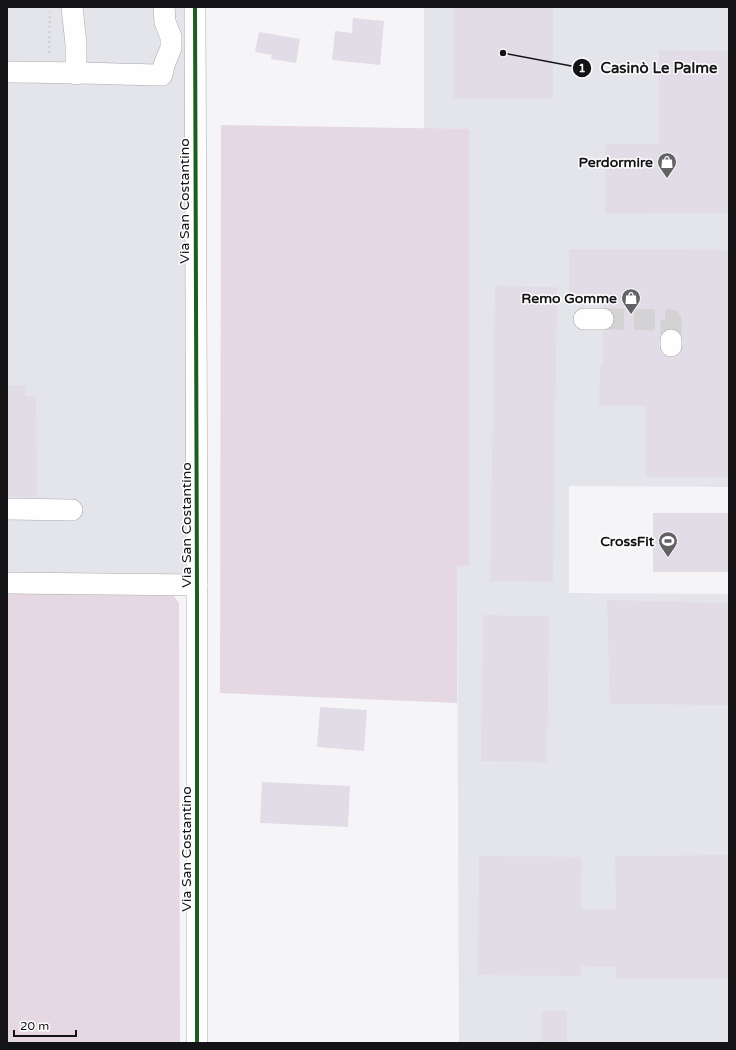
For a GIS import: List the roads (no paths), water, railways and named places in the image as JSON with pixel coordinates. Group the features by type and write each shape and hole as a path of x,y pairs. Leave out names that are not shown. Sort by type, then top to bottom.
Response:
{"street":[{"path":"72,7 76,44 76,74"},
{"path":"7,72 162,75 164,65 171,48 171,37 165,22 164,7"},
{"name":"Via San Costantino","path":"194,7 197,585 197,1043"},
{"path":"7,509 72,510"},
{"path":"7,583 197,585"}],"tunnel":[{"path":"603,319 671,320 671,340"}],"place":[{"name":"Casinò Le Palme","path":"503,53"},
{"name":"Perdormire","path":"667,179"},
{"name":"Remo Gomme","path":"631,315"},
{"name":"CrossFit","path":"668,558"}]}
